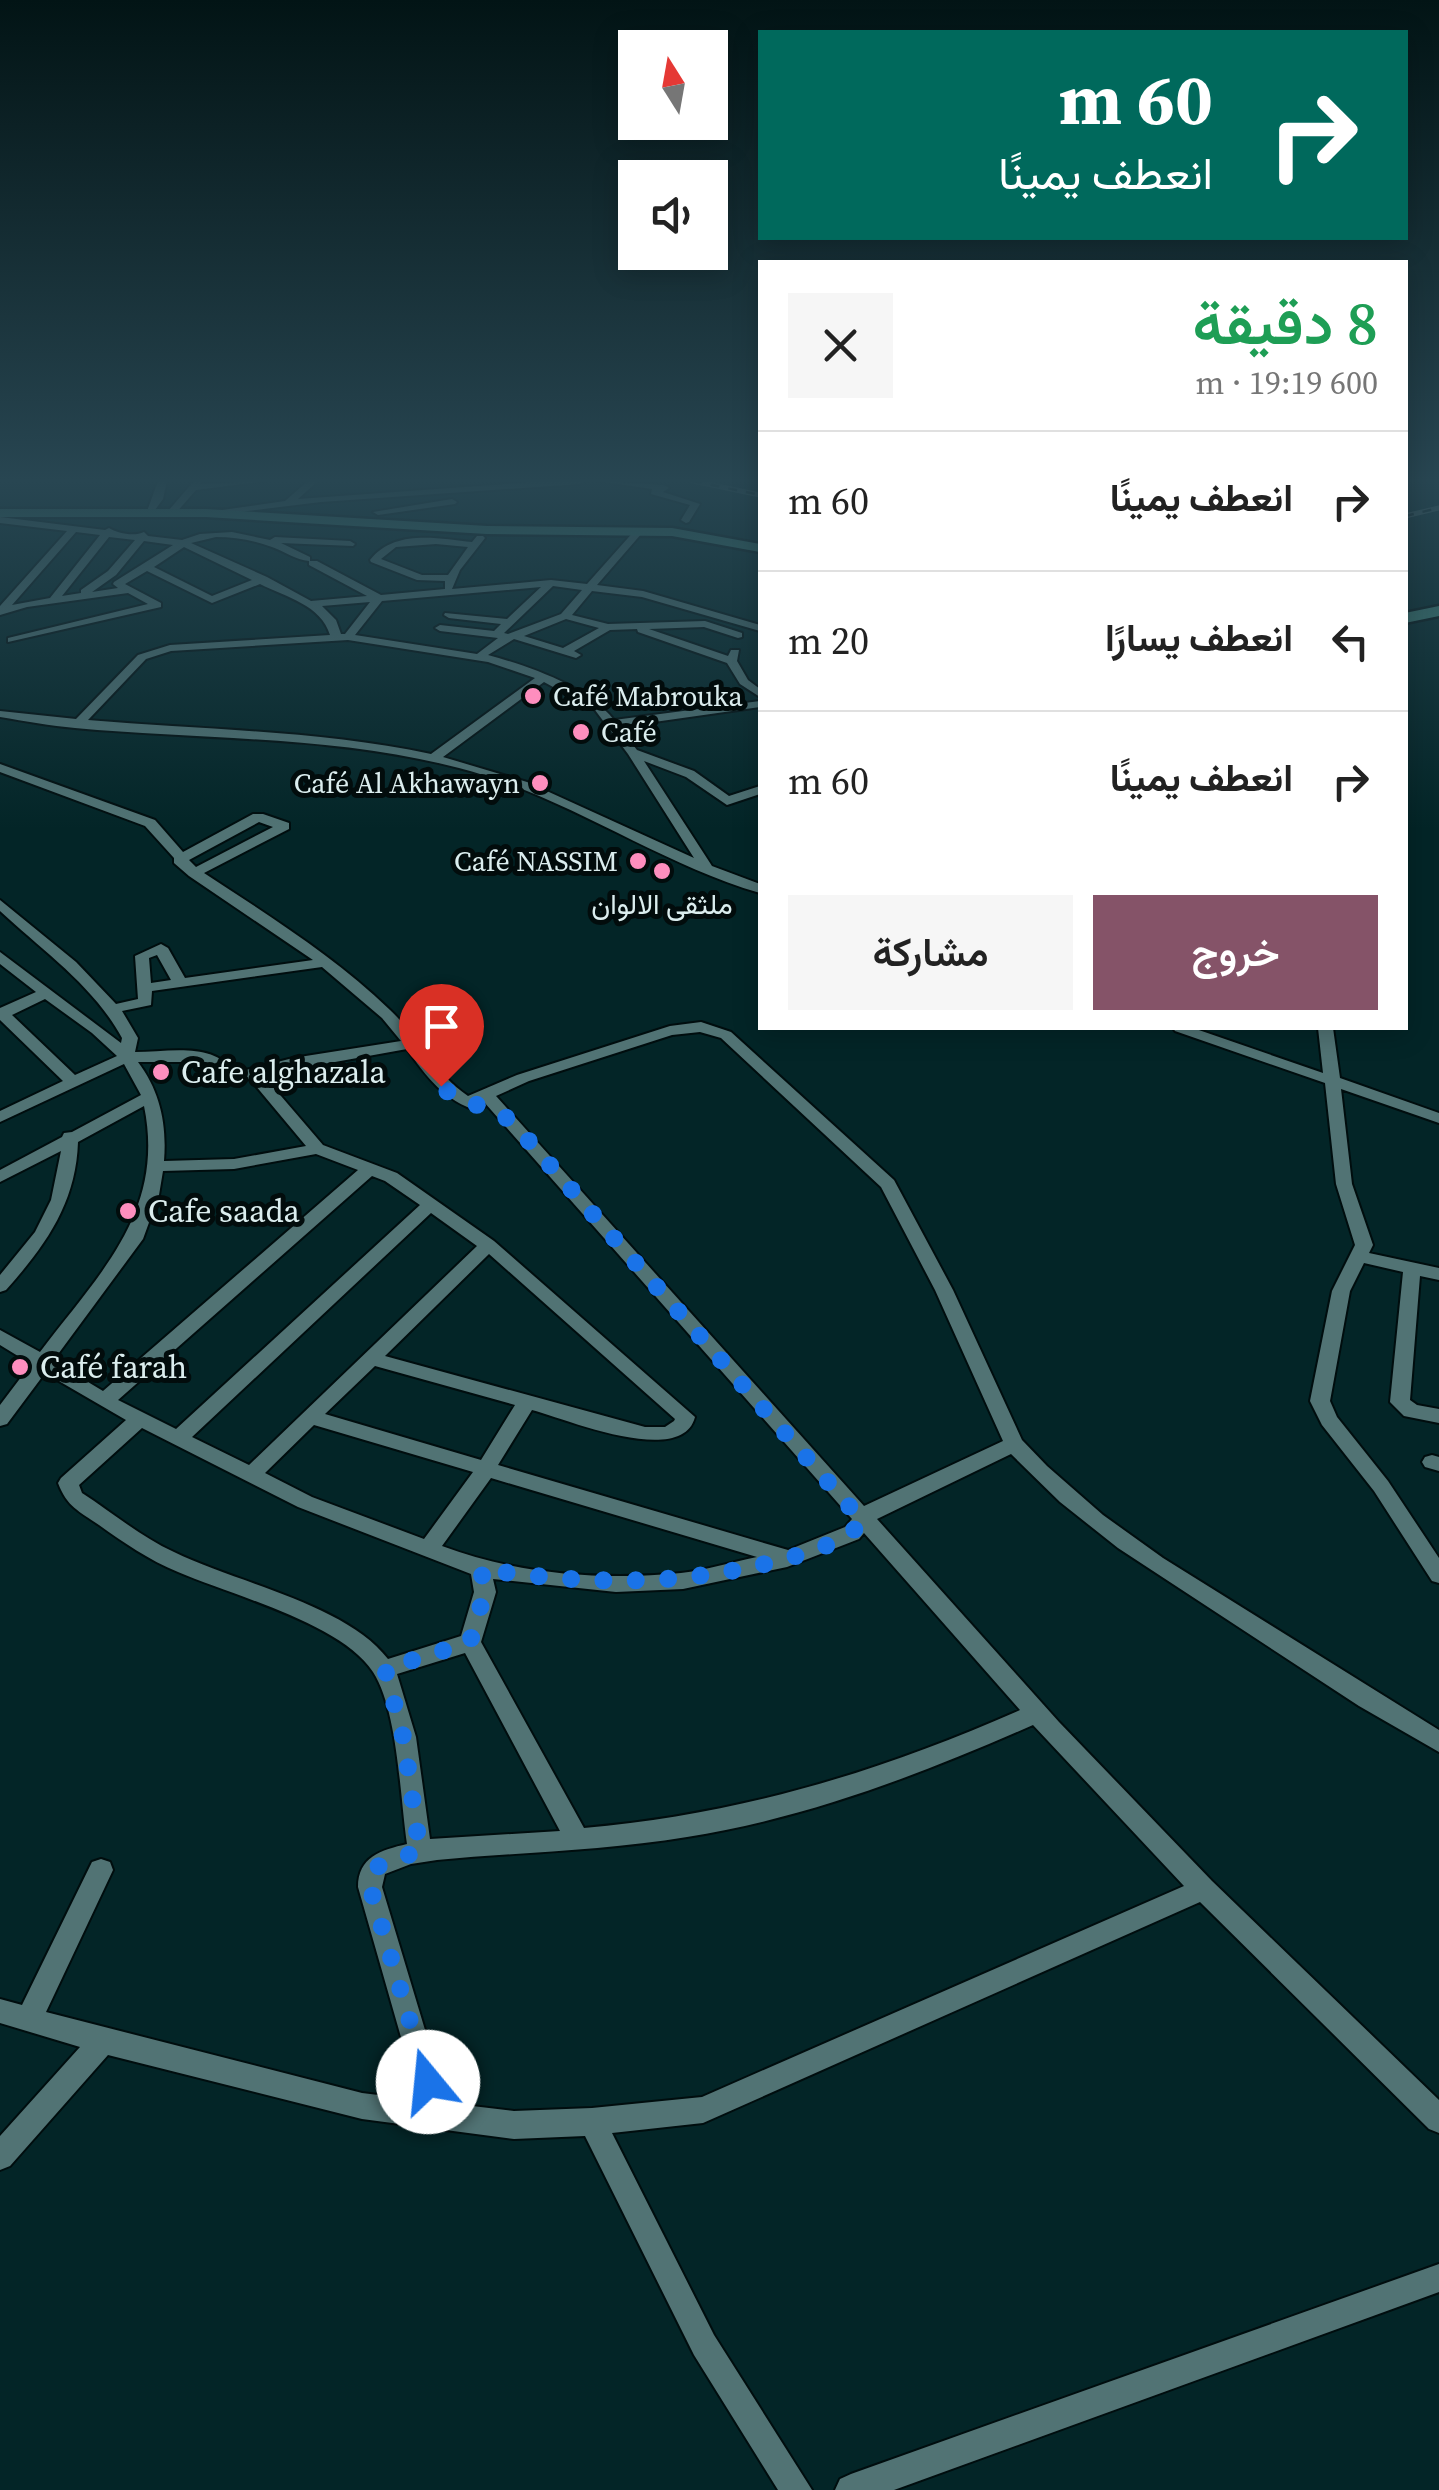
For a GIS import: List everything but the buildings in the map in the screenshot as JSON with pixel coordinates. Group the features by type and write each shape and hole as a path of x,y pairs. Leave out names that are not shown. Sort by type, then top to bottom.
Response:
{"street":[{"path":"0,612 63,597"},
{"path":"12,640 157,605 143,597"},
{"path":"297,597 330,620 342,637"},
{"path":"310,604 388,597"},
{"path":"458,597 438,632 512,636 570,653 608,627"},
{"path":"496,636 536,597"},
{"path":"479,657 512,636 565,616 581,597"},
{"path":"659,597 758,627"},
{"path":"342,637 366,618 379,598"},
{"path":"1408,617 1439,611"},
{"path":"450,614 510,622"},
{"path":"565,616 608,627 704,624 738,635"},
{"path":"330,620 366,618"},
{"path":"730,619 738,635 730,661"},
{"path":"636,627 696,652 730,661 744,682 758,692"},
{"path":"77,726 151,653 342,637 479,657 544,677 584,698 612,724 707,869"},
{"path":"434,758 544,677"},
{"path":"612,724 758,704"},
{"path":"0,714 77,726 284,735 434,758 520,784 758,888"},
{"path":"634,753 681,769 727,800 758,791"},
{"path":"0,768 150,823 194,873 323,963 386,1014 441,1086 478,1099 502,1113 1036,1712 1204,1889 1439,2119"},
{"path":"179,860 258,817 284,826 194,873"},
{"path":"0,904 52,945 112,1010 130,1038 126,1057"},
{"path":"112,1010 146,1002 142,956 161,948 180,984"},
{"path":"0,956 126,1057 148,1098 158,1166 148,1211 134,1239 39,1362 0,1420"},
{"path":"144,988 323,963"},
{"path":"44,994 1,1014 72,1080"},
{"path":"478,1099 670,1031 701,1027 726,1034 888,1184 944,1290 1014,1444 1051,1487 1097,1525 1371,1703 1439,1742"},
{"path":"1186,1030 1439,1118"},
{"path":"1326,1030 1344,1184 1364,1240 1360,1258 1341,1291 1320,1400 1328,1420 1381,1486 1439,1575"},
{"path":"0,1098 6,1114 126,1057 206,1056 219,1062 230,1080 292,1063 412,1044"},
{"path":"254,1074 317,1149"},
{"path":"0,1176 148,1098"},
{"path":"0,1286 52,1222 65,1195 70,1136"},
{"path":"158,1166 234,1164 317,1149 391,1177 488,1246 685,1418 683,1426 669,1434 645,1434 374,1359"},
{"path":"104,1401 371,1168"},
{"path":"177,1439 429,1206"},
{"path":"250,1476 488,1246"},
{"path":"1360,1258 1439,1274"},
{"path":"1412,1271 1400,1402 1412,1411 1439,1416"},
{"path":"0,1336 104,1401 250,1476 351,1521 481,1569 616,1584 683,1581 788,1558 852,1534 872,1511 1014,1444"},
{"path":"428,1548 486,1469 528,1400"},
{"path":"314,1418 788,1558"},
{"path":"140,1419 68,1483 74,1498 164,1557 303,1613 370,1652 385,1669 404,1740 420,1852"},
{"path":"481,1569 485,1592 470,1642 578,1840"},
{"path":"385,1669 470,1642"},
{"path":"438,2117 370,1887 370,1876 377,1865 420,1852 714,1826 777,1811 876,1779 1036,1712"},
{"path":"29,2019 101,1870"},
{"path":"0,2010 102,2042 362,2106 514,2125 592,2122 703,2110 1204,1889"},
{"path":"0,2156 102,2042"},
{"path":"592,2122 704,2345 796,2490"},
{"path":"851,2490 1439,2278"}],"place":[{"name":"Café Mabrouka","path":"533,696"},
{"name":"Café","path":"581,732"},
{"name":"Café Al Akhawayn","path":"540,783"},
{"name":"Café NASSIM","path":"638,861"},
{"name":"ملثقى الالوان","path":"662,871"},
{"name":"Cafe alghazala","path":"161,1072"},
{"name":"Cafe saada","path":"128,1211"},
{"name":"Café farah","path":"20,1367"}],"route":[{"path":"428,2082 370,1887 370,1876 377,1865 420,1852 404,1740 385,1669 470,1642 485,1592 481,1569 616,1584 683,1581 816,1550 852,1534 863,1522 513,1123 502,1113 450,1095 441,1086"}]}
